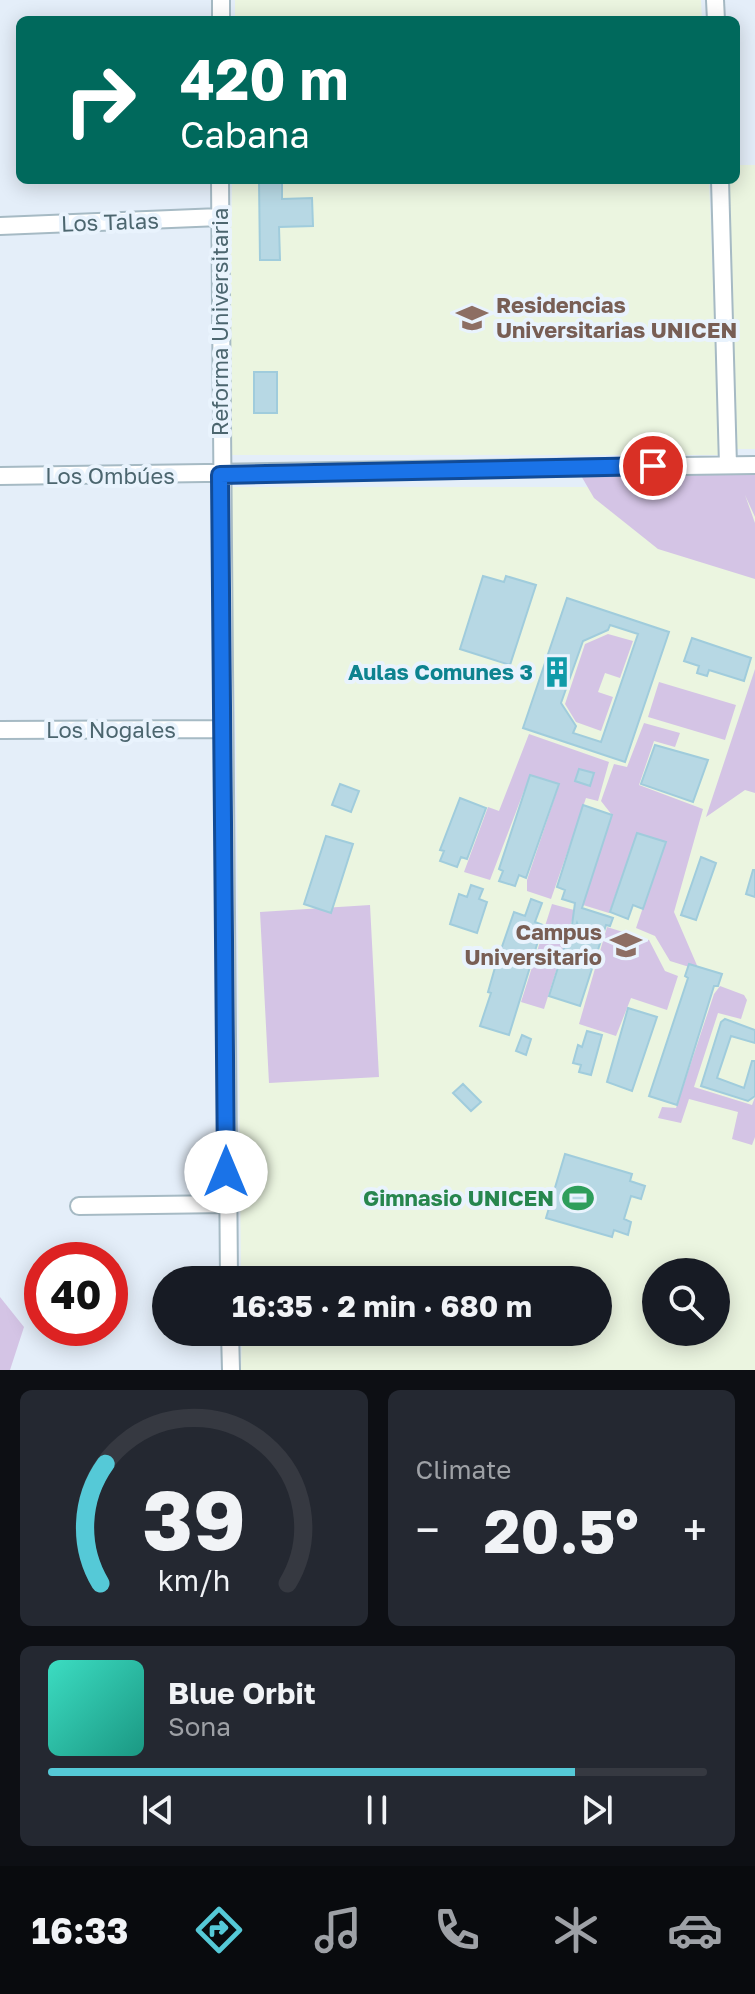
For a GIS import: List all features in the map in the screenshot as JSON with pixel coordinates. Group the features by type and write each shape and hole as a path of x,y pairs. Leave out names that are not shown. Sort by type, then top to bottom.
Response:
{"street":[{"name":"Reforma Universitaria","path":"220,184 229,1266"},
{"path":"720,184 728,465"},
{"name":"Los Talas","path":"0,226 220,217"},
{"name":"Los Ombúes","path":"0,476 755,465"},
{"name":"Los Nogales","path":"0,730 223,729"},
{"path":"79,1206 227,1204"},
{"path":"230,1346 231,1370"}],"shaded area":[{"path":"235,0 701,0 702,16 235,16"},
{"path":"740,165 755,165 755,449 734,449 725,184 740,184"},
{"name":"Residencias Universitarias UNICEN","path":"232,184 709,184 720,455 228,455"},
{"path":"755,465 755,517 745,495 755,523 755,579 658,549 594,498 576,467"},
{"path":"229,487 755,487 755,1370 241,1370 242,1346 612,1346 612,1266 241,1266 236,742"},
{"path":"608,634 633,641 620,678 605,673 598,692 613,697 601,731 576,722 565,704 585,644"},
{"path":"755,669 755,793 745,790 706,817"},
{"path":"659,682 736,705 725,740 648,717"},
{"path":"644,723 680,733 675,747 654,741 639,785 703,809 674,912 699,970 670,961 655,936 636,928 665,842 637,833 609,913 583,905 612,815 601,801 614,764 627,767"},
{"path":"529,734 609,762 598,801 586,798 551,899 527,891 527,880 559,785 530,775 490,880 464,872 488,807 499,811"},
{"path":"552,904 574,910 574,914 544,1009 521,1002"},
{"path":"370,905 379,1077 269,1083 260,912"},
{"path":"607,927 649,940 665,971 678,976 667,1010 631,998 616,1036 579,1024"},
{"path":"720,986 744,995 747,1000 741,1019 718,1013 694,1087 752,1105 755,1097 755,1137 752,1145 732,1139 738,1112 689,1099 681,1123 658,1118 662,1107 676,1108 714,994"},
{"path":"0,1297 24,1327 10,1370 0,1370"}],"building":[{"path":"259,184 282,184 282,199 312,198 313,226 279,227 280,260 260,260"},
{"path":"254,372 277,372 277,413 254,413"},
{"path":"483,576 504,582 506,576 536,585 510,665 460,649"},
{"path":"567,598 669,632 625,762 523,728","holes":["610,625 638,634 601,742 573,733 576,726 561,703 583,641 608,630"]},
{"path":"692,638 751,658 744,681 709,670 707,676 697,673 699,666 684,661"},
{"path":"655,745 708,760 693,802 641,784"},
{"path":"579,769 594,773 590,786 575,781"},
{"path":"530,775 559,784 526,878 519,875 515,886 499,881 503,871 499,869"},
{"path":"340,784 359,791 351,812 332,805"},
{"path":"460,798 486,808 467,859 461,857 457,867 440,861 444,851 440,850"},
{"path":"583,805 612,815 582,908 613,918 610,926 606,925 580,1006 549,996 571,926 579,928 577,923 576,926 572,925 575,903 562,899 565,890 557,887"},
{"path":"637,833 666,842 643,909 633,905 628,919 610,912"},
{"path":"326,836 353,844 331,913 304,904"},
{"path":"701,857 716,863 696,920 681,915"},
{"path":"755,870 755,897 746,894"},
{"path":"471,885 483,889 479,899 487,902 477,933 450,924 459,894 467,897"},
{"path":"531,899 542,903 535,922 543,925 509,1035 480,1026 514,912 525,916"},
{"path":"689,964 722,974 718,986 714,986 677,1105 649,1096 688,978 685,976"},
{"path":"628,1008 657,1017 632,1091 607,1082"},
{"path":"725,1019 755,1030 755,1043 731,1036 717,1078 744,1088 752,1061 755,1061 755,1096 748,1101 701,1086 721,1022"},
{"path":"587,1031 602,1035 591,1075 579,1072 581,1065 573,1063 578,1045 582,1047"},
{"path":"522,1035 531,1039 526,1055 516,1051"},
{"path":"463,1084 481,1102 471,1111 453,1093"},
{"name":"Gimnasio UNICEN","path":"565,1154 632,1174 630,1181 645,1186 641,1199 631,1196 624,1219 631,1222 628,1235 614,1230 612,1237 546,1218"}],"place":[{"name":"Residencias Universitarias UNICEN","path":"472,318"},
{"name":"Aulas Comunes 3","path":"557,672"},
{"name":"Campus Universitario","path":"626,945"},
{"name":"Gimnasio UNICEN","path":"578,1198"}],"route":[{"path":"226,1172 220,475 653,466"}]}
